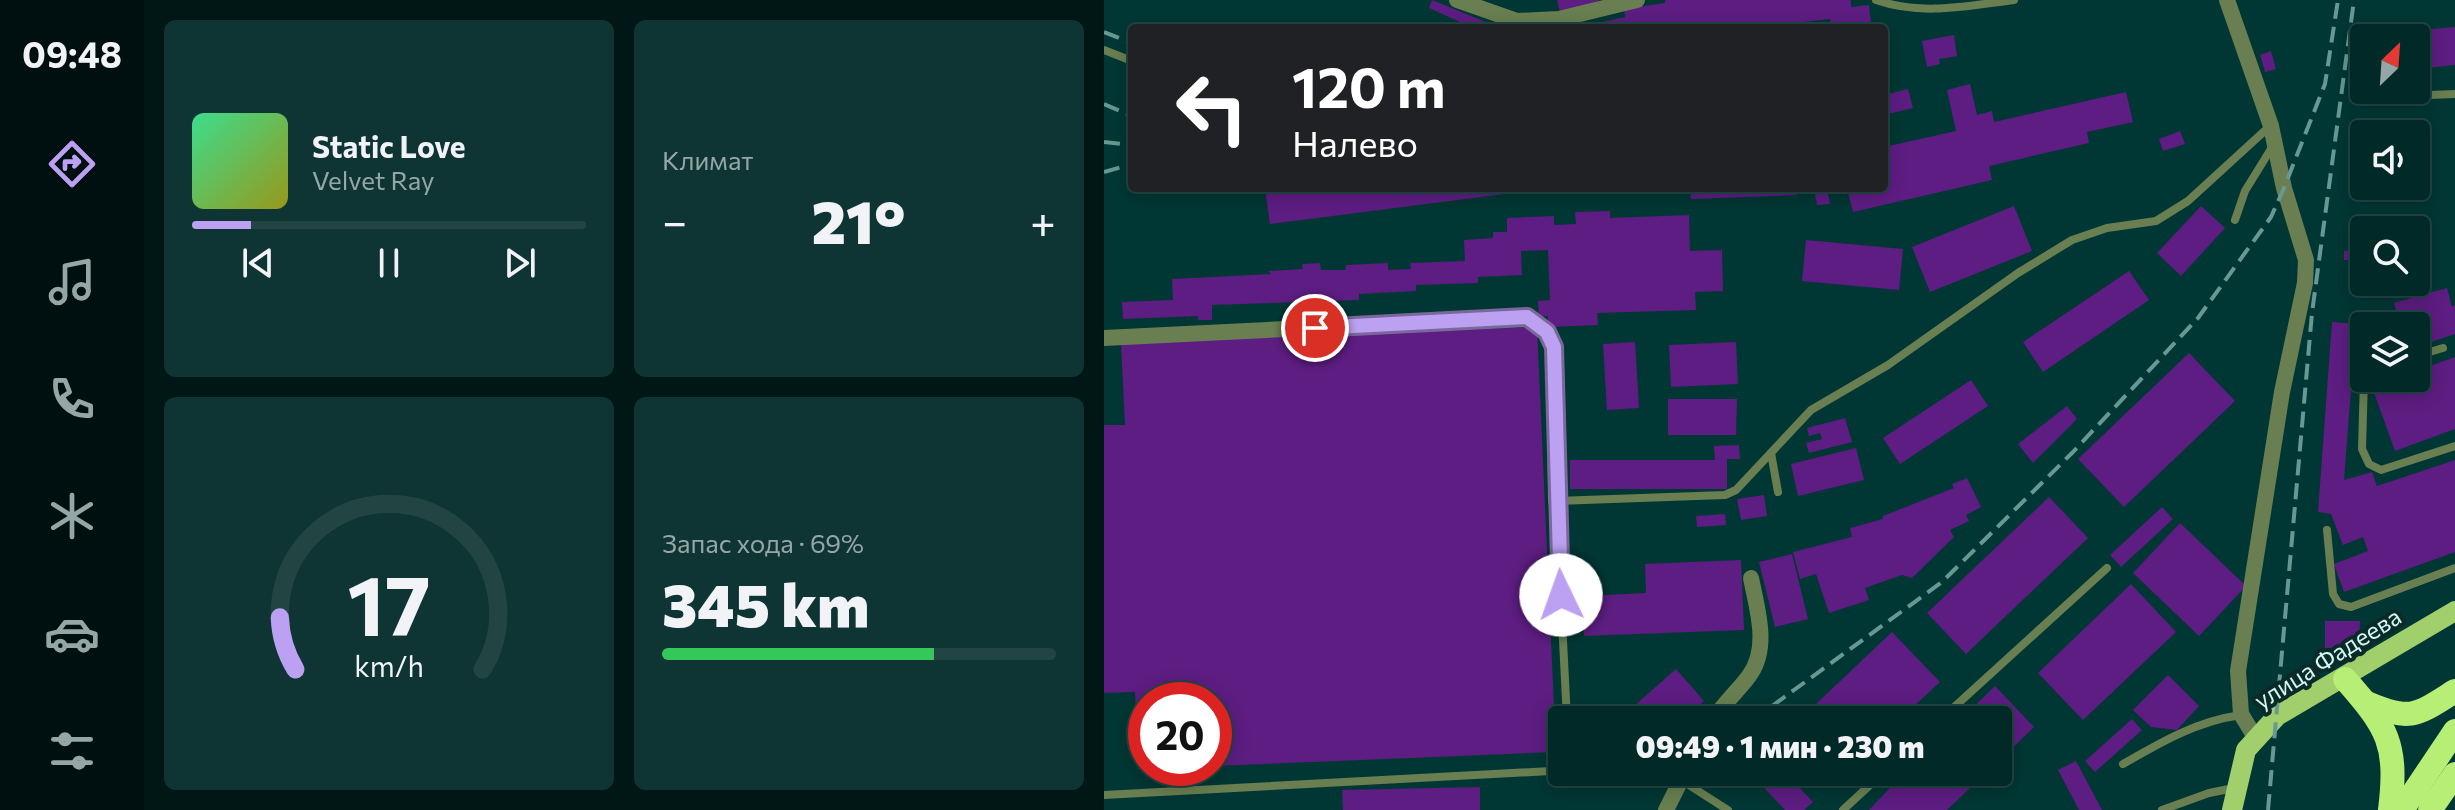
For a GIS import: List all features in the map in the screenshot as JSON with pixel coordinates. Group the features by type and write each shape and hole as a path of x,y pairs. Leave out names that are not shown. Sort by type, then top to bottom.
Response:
{"highway":[{"path":"2345,679 2367,703 2391,747 2394,772 2390,810"},
{"path":"2367,703 2396,716 2417,715 2455,691"},
{"path":"2402,810 2455,731"},
{"path":"2430,810 2450,780"},
{"path":"2439,810 2450,780"}],"main road":[{"name":"улица Фадеева","path":"2232,810 2246,750 2277,716 2345,679 2455,611"}],"street":[{"path":"1457,0 1517,21 1559,19 1637,0"},
{"path":"2227,0 2271,126 2284,188 2302,238 2305,283 2282,392 2238,671 2237,692 2241,714 2255,737"},
{"path":"1104,338 1527,317 1547,332 1554,347 1556,501"},
{"path":"1725,706 1751,674 1758,658 1761,639 1751,578"},
{"path":"1666,810 1678,786"}],"lane":[{"path":"1876,0 1901,9 1929,11 2014,0"},
{"path":"1104,50 1128,59"},
{"path":"2430,95 2455,94"},
{"path":"1566,706 1556,501 1725,495 1736,490 1811,410 1888,365 2072,240 2107,228 2156,221 2188,201 2271,126"},
{"path":"2235,220 2245,191 2274,143"},
{"path":"2430,352 2443,348"},
{"path":"2364,392 2362,449 2369,464 2381,470 2455,446"},
{"path":"1771,453 1778,492"},
{"path":"2327,530 2333,594 2339,604 2351,607 2455,568"},
{"path":"1955,706 2107,568"},
{"path":"2123,764 2183,730 2219,717 2241,714"},
{"path":"1104,795 1548,771"},
{"path":"1696,786 1728,810"},
{"path":"1843,810 1869,786"},
{"path":"2162,810 2209,793 2235,788"}],"building":[{"path":"1432,0 1491,24 1464,24 1429,8"},
{"path":"1557,0 1599,0 1599,1 1560,12"},
{"path":"1665,0 1851,0 1851,7 1869,5 1871,24 1831,24 1830,19 1786,24 1593,24 1625,17 1624,9 1665,3"},
{"path":"2455,27 2455,65 2430,68 2430,29"},
{"path":"1954,35 1957,56 1939,59 1940,64 1927,67 1922,41"},
{"path":"2271,51 2276,69 2265,72 2260,55"},
{"path":"1970,84 1977,115 1992,111 1994,122 2126,92 2133,122 2087,132 2089,143 1989,166 1992,180 1853,212 1848,192 1888,192 1888,146 1956,131 1947,90"},
{"path":"1908,89 1913,108 1888,114 1888,94"},
{"path":"2180,131 2185,144 2163,151 2159,139"},
{"path":"1265,192 1520,192 1270,224"},
{"path":"1690,192 1797,192 1797,195 1691,199"},
{"path":"1815,192 1828,192 1830,204 1817,205"},
{"path":"2014,206 2032,251 1930,292 1912,247"},
{"path":"2201,206 2225,228 2181,276 2157,253"},
{"path":"1610,211 1610,218 1689,215 1690,251 1722,250 1723,291 1695,292 1696,310 1597,313 1598,325 1548,327 1548,316 1539,317 1538,301 1550,300 1548,250 1521,251 1522,275 1478,277 1478,283 1416,285 1416,291 1359,294 1359,300 1212,305 1212,320 1198,320 1198,316 1123,319 1122,302 1173,300 1172,279 1271,274 1268,271 1303,269 1302,264 1320,263 1321,270 1346,270 1346,265 1388,263 1388,270 1411,269 1410,263 1465,261 1464,240 1493,238 1493,232 1507,232 1507,218 1554,216 1554,225 1576,224 1575,212"},
{"path":"1806,240 1903,249 1899,290 1802,281"},
{"path":"2350,250 2350,260 2344,260 2344,251"},
{"path":"2129,271 2149,300 2043,372 2023,342"},
{"path":"2447,288 2452,307 2455,305 2455,334 2430,342 2430,312 2396,312 2394,303 2430,296 2430,293"},
{"path":"2332,322 2350,324 2351,392 2344,480 2372,472 2377,486 2455,460 2455,552 2344,592 2334,564 2368,551 2363,537 2343,545 2331,514 2318,512"},
{"path":"1537,327 1554,706 1548,706 1548,752 1232,765 1232,682 1128,682 1128,692 1104,693 1104,425 1125,425 1121,343"},
{"path":"1635,342 1639,408 1607,410 1603,344"},
{"path":"1736,342 1738,384 1671,387 1669,345"},
{"path":"2189,353 2235,401 2124,507 2078,459"},
{"path":"2455,357 2455,429 2395,451 2374,392 2430,392 2430,366"},
{"path":"1971,380 1988,406 1900,464 1883,438"},
{"path":"1668,399 1737,399 1736,435 1668,435"},
{"path":"2067,406 2077,419 2033,463 2018,444"},
{"path":"1845,418 1852,442 1809,453 1806,443 1822,439 1820,433 1809,436 1807,428"},
{"path":"1739,445 1740,459 1727,459 1727,489 1570,489 1570,460 1715,460 1714,446"},
{"path":"1856,448 1864,480 1798,496 1791,464"},
{"path":"1967,478 1981,507 1966,515 1969,521 1950,530 1954,537 1912,578 1902,575 1865,588 1869,600 1829,613 1816,574 1800,579 1793,552 1852,537 1850,528 1883,519 1883,516 1954,488 1952,484"},
{"path":"1764,495 1767,516 1741,520 1737,499"},
{"path":"2049,497 2088,538 1966,654 1927,613"},
{"path":"2162,507 2173,519 2121,567 2110,555"},
{"path":"1725,514 1726,525 1697,527 1696,516"},
{"path":"2180,523 2246,586 2199,636 2133,573"},
{"path":"1792,554 1808,619 1775,627 1759,562"},
{"path":"1741,560 1744,630 1584,636 1583,596 1646,593 1645,564"},
{"path":"2131,584 2176,632 2083,720 2038,673"},
{"path":"2325,621 2360,621 2359,642 2352,642 2352,648 2325,648"},
{"path":"1892,632 1940,682 1914,706 1814,706"},
{"path":"1676,669 1704,701 1698,706 1634,706"},
{"path":"2168,675 2199,706 2177,730 2151,727 2133,710"},
{"path":"1995,686 2034,727 2012,748 2012,706 1974,706"},
{"path":"2132,719 2142,730 2095,772 2085,761"},
{"path":"2076,761 2102,810 2079,810 2058,770"},
{"path":"1762,786 1798,786 1813,802 1804,810 1785,810"},
{"path":"1892,786 1972,786 1947,810 1869,810"},
{"path":"1480,787 1480,810 1343,810 1342,790"}],"railway":[{"path":"1772,706 1942,582 2073,452 2198,318 2271,217 2284,188 2325,84 2338,0"},
{"path":"2268,810 2312,313 2354,0"},
{"path":"1104,32 1128,41"},
{"path":"1104,104 1128,114"},
{"path":"1104,142 1128,145"},
{"path":"1104,172 1128,165"}],"route":[{"path":"1315,328 1527,317 1547,332 1554,347 1561,595"}]}
